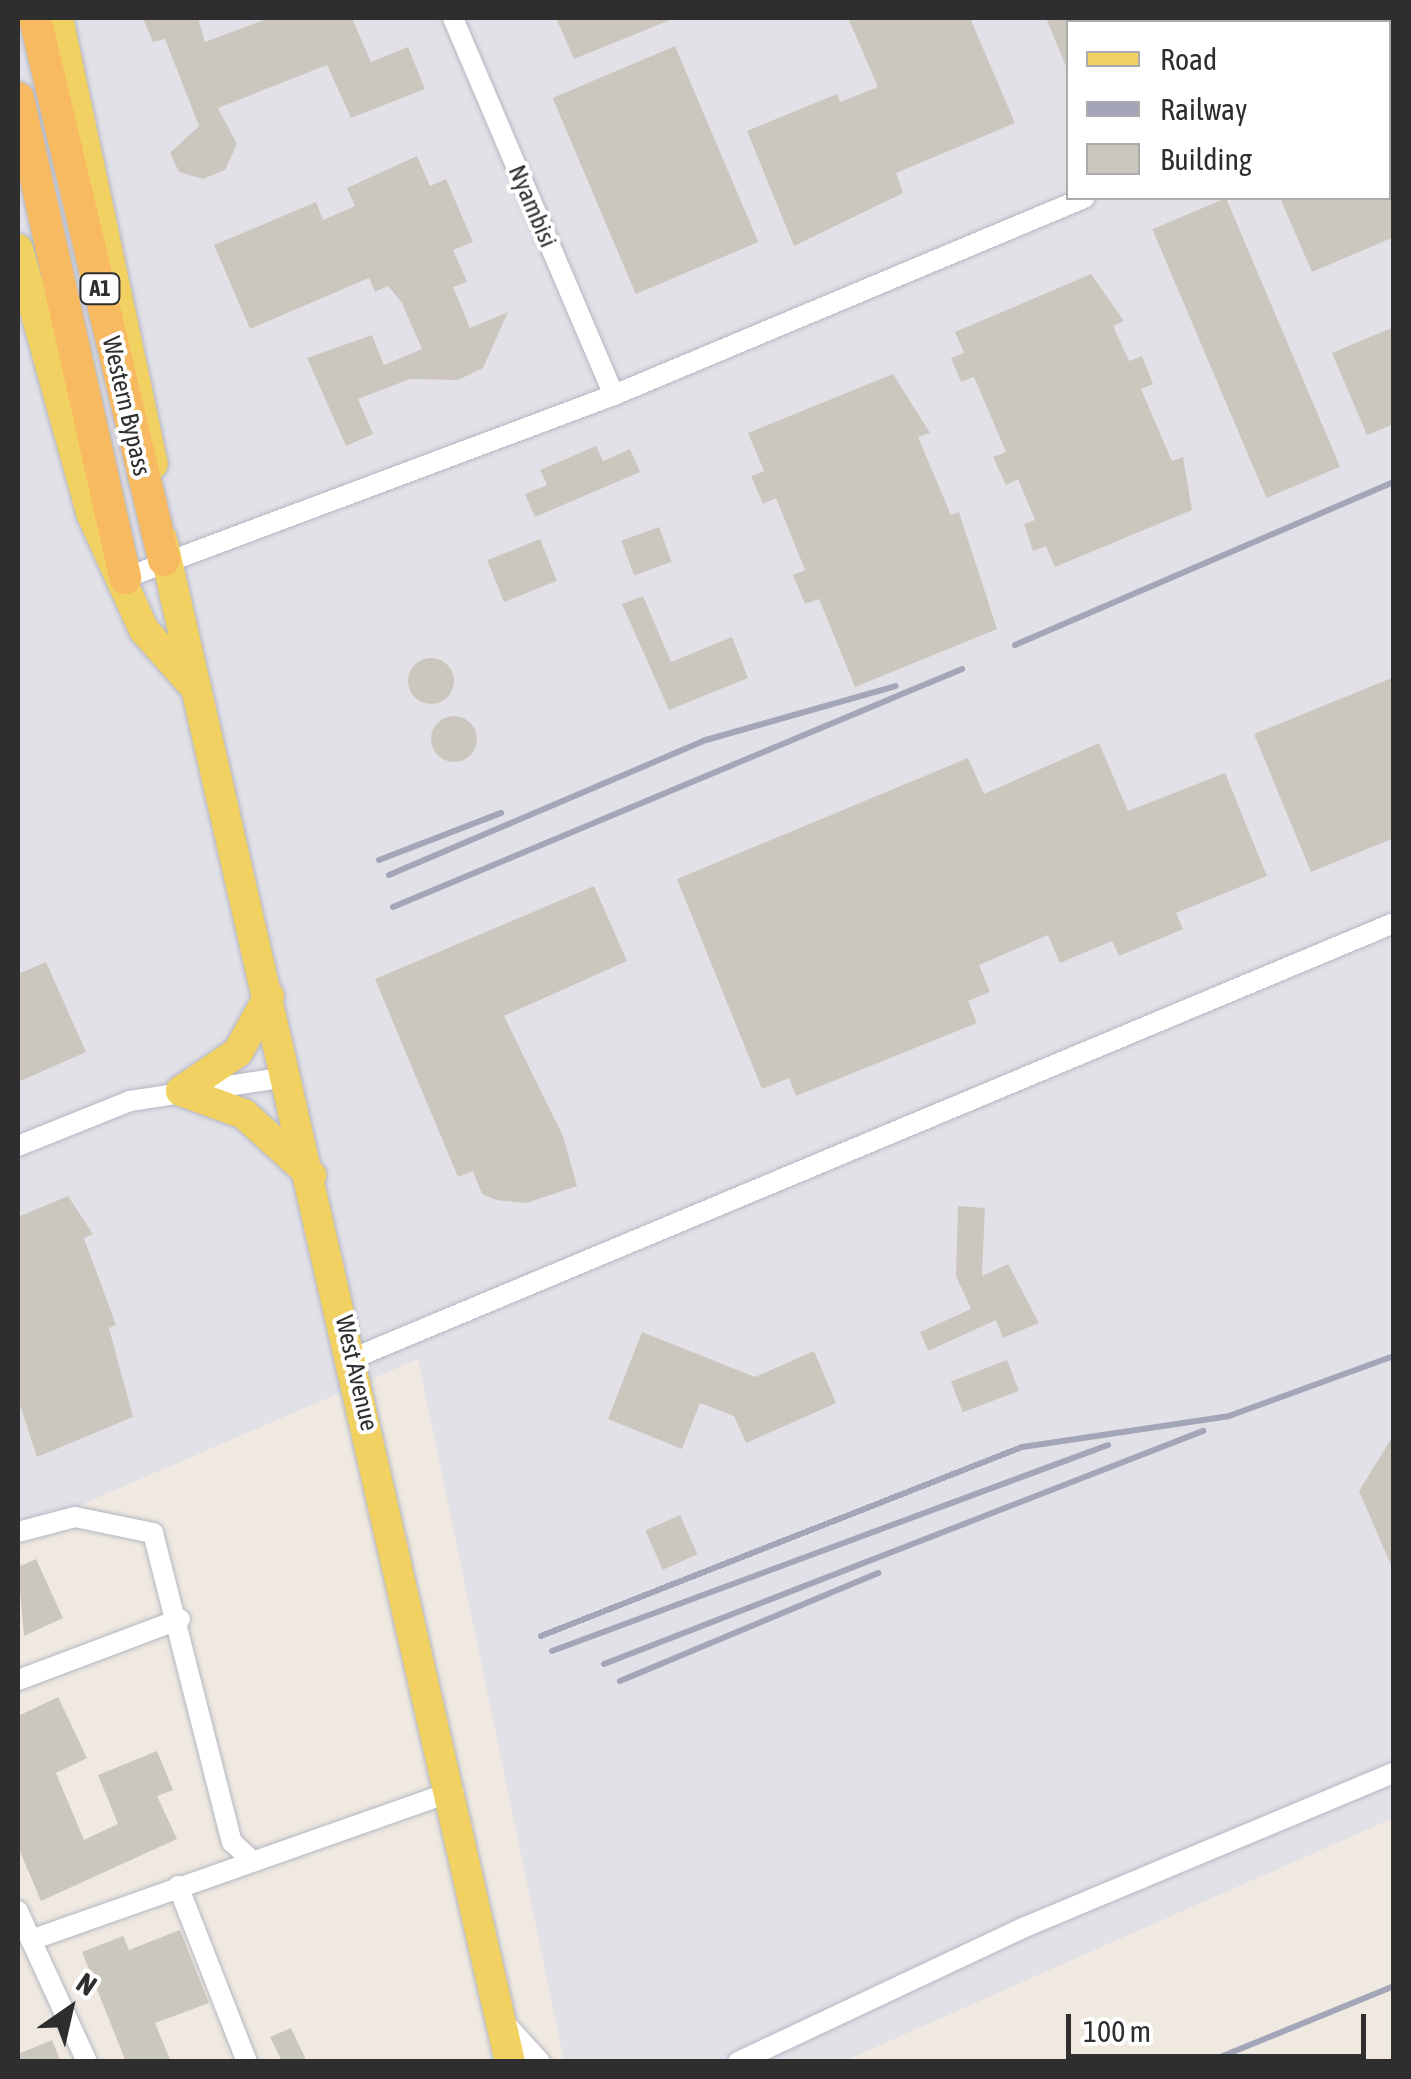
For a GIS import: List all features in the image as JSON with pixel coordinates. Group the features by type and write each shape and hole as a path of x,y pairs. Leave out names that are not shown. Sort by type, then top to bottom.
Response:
{"highway":[{"name":"Western Bypass","path":"35,18 164,560"},
{"name":"Western Bypass","path":"18,98 124,578"}],"main road":[{"name":"West Avenue","path":"58,18 148,418 164,560 454,1791 510,2062"},
{"name":"West Avenue","path":"18,249 92,515 124,578 144,630 194,686"},
{"path":"181,1091 249,1040 269,996"},
{"path":"181,1091 244,1114 311,1175"}],"street":[{"name":"Nyambisi","path":"453,18 614,395"},
{"path":"124,578 614,395 1079,200"},
{"path":"354,1358 1394,923"},
{"path":"18,1146 181,1091 287,1077"},
{"path":"18,1532 74,1517 154,1533 180,1618 232,1842 248,1857"},
{"path":"18,1680 180,1618"},
{"path":"738,2062 1025,1927 1394,1773"},
{"path":"31,1940 248,1857 268,1860 454,1791"},
{"path":"178,1886 247,2062"},
{"path":"18,1911 86,2062"},
{"path":"499,2017 540,2062"}],"shaded area":[{"path":"18,18 1393,18 1393,1818 844,2061 564,2061 418,1359 18,1532"}],"building":[{"path":"143,18 198,18 205,42 269,18 352,18 371,62 408,47 425,89 351,118 327,65 218,108 237,144 225,170 203,179 179,172 170,153 199,126 165,39 153,42"},
{"path":"556,18 675,18 574,59"},
{"path":"848,18 970,18 1015,123 896,173 903,193 794,246 747,131 837,94 840,102 878,87"},
{"path":"1046,18 1068,18 1066,66"},
{"path":"675,46 758,242 636,294 553,98"},
{"path":"417,156 430,186 446,179 473,242 453,250 467,282 453,287 470,328 508,312 483,368 458,380 410,379 358,399 373,434 346,446 307,358 372,335 384,365 422,349 402,303 388,286 375,292 369,278 250,329 214,245 316,202 323,220 355,206 347,188"},
{"path":"1394,198 1394,237 1312,272 1281,200"},
{"path":"1221,200 1227,200 1340,467 1266,498 1152,229"},
{"path":"1091,274 1124,321 1113,326 1129,361 1142,356 1153,384 1141,389 1172,461 1183,457 1192,510 1055,567 1046,546 1033,551 1024,524 1035,520 1018,479 1006,485 993,457 1006,452 974,377 961,382 951,358 964,353 955,332"},
{"path":"1394,327 1394,424 1367,435 1332,353"},
{"path":"893,374 930,433 918,437 951,515 959,512 997,629 855,687 819,599 805,604 793,575 805,570 776,498 763,504 751,476 764,471 748,433"},
{"path":"596,446 603,461 630,449 640,472 535,517 525,494 547,485 540,470"},
{"path":"659,527 672,562 634,575 621,541"},
{"path":"540,539 557,581 504,602 487,560"},
{"path":"643,596 671,662 732,637 748,678 669,710 622,604"},
{"path":"431,658 447,665 454,681 447,697 431,704 415,697 408,681 415,665"},
{"path":"1394,677 1394,838 1311,872 1254,734"},
{"path":"454,716 470,723 477,739 470,755 454,762 438,755 431,739 438,723"},
{"path":"1099,743 1128,811 1225,773 1267,876 1176,913 1183,929 1119,956 1112,941 1060,963 1048,935 979,965 990,992 968,1001 977,1023 796,1096 789,1078 762,1089 677,879 968,758 984,794"},
{"path":"594,886 627,961 504,1016 563,1136 577,1186 526,1203 496,1200 482,1194 473,1171 458,1177 375,979"},
{"path":"46,962 86,1052 18,1082 18,974"},
{"path":"68,1196 93,1234 84,1238 116,1325 109,1328 133,1417 37,1457 18,1399 18,1217"},
{"path":"958,1206 985,1208 982,1276 1008,1264 1039,1323 1003,1338 996,1320 928,1351 920,1332 971,1309 956,1276"},
{"path":"642,1332 755,1377 814,1351 836,1403 746,1443 734,1416 700,1403 682,1449 608,1419"},
{"path":"1007,1360 1019,1391 963,1412 951,1382"},
{"path":"1394,1434 1394,1572 1359,1491"},
{"path":"680,1515 697,1554 663,1570 645,1530"},
{"path":"36,1559 63,1618 24,1636 18,1567"},
{"path":"58,1697 87,1758 56,1773 84,1840 118,1824 98,1775 157,1751 173,1790 157,1796 177,1839 41,1901 18,1847 18,1716"},
{"path":"180,1930 209,2003 155,2023 171,2062 126,2062 82,1952 123,1936 129,1950"},
{"path":"291,2028 307,2062 282,2062 270,2037"},
{"path":"52,2040 61,2062 18,2062 18,2054"}],"railway":[{"path":"1015,645 1394,482"},
{"path":"393,907 962,669"},
{"path":"389,875 706,740 895,686"},
{"path":"379,860 501,813"},
{"path":"541,1636 1022,1447 1229,1416 1394,1356"},
{"path":"604,1664 1203,1431"},
{"path":"552,1651 1108,1445"},
{"path":"620,1681 878,1573"},
{"path":"1208,2062 1394,1986"}]}
